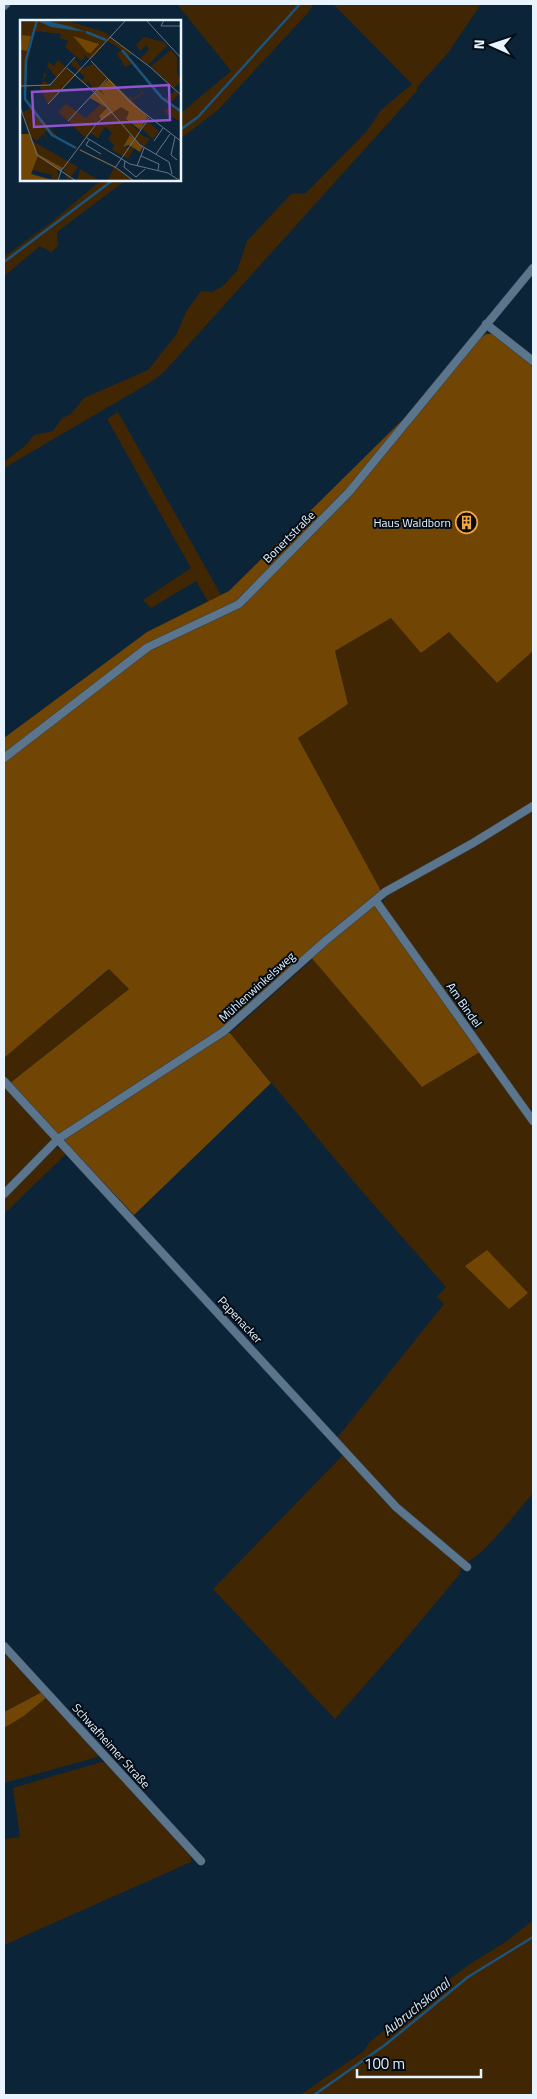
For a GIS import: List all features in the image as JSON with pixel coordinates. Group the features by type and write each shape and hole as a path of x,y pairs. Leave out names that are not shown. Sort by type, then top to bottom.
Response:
{"street":[{"name":"Bonertstraße","path":"4,758 148,647 239,604 349,492 533,268"},
{"path":"486,324 533,362"},
{"name":"Mühlenwinkelsweg","path":"4,1194 58,1139 223,1032 324,942 385,892 473,843 533,806"},
{"name":"Am Bindel","path":"376,901 533,1121"},
{"name":"Papenacker","path":"4,1081 396,1507 467,1567"},
{"name":"Schwafheimer Straße","path":"4,1646 201,1861"}],"shaded area":[{"path":"177,4 314,4 307,14 217,111 181,138 181,113 231,71"},
{"path":"333,4 481,4 448,53 417,87 417,91 164,372 151,382 4,468 4,462 26,445 34,435 53,431 62,418 71,414 84,398 148,370 176,335 187,310 201,291 212,292 223,286 237,271 247,241 291,194 306,193 367,131 381,110 412,84"},
{"path":"100,181 125,181 57,232 58,246 51,252 40,246 4,276 4,257 53,221"},
{"path":"486,334 494,334 533,367 533,651 497,683 449,632 421,653 391,618 335,651 348,704 298,738 381,891 370,899 480,1052 422,1087 310,956 224,1032 230,1033 271,1083 134,1215 10,1083 129,989 109,969 4,1058 4,738 147,632 229,591 456,367 479,339"},
{"path":"118,412 221,595 208,602 196,581 151,608 143,600 191,568 107,419"},
{"path":"391,618 449,632 497,683 533,651 533,801 504,820 381,891 298,738 348,704 335,651"},
{"path":"533,810 533,1115 383,908 383,901 386,897"},
{"path":"313,959 422,1087 480,1052 533,1126 533,1493 490,1543 466,1562 400,1509 337,1438 444,1304 437,1297 446,1287 360,1189 230,1033"},
{"path":"110,969 129,989 10,1083 4,1076 4,1058"},
{"path":"4,1085 52,1139 4,1188"},
{"path":"56,1148 62,1149 67,1153 4,1214 4,1198"},
{"path":"487,1250 528,1293 509,1309 465,1266"},
{"path":"344,1454 461,1568 459,1575 335,1719 213,1589"},
{"path":"4,1649 42,1692 4,1712"},
{"path":"42,1692 47,1697 24,1716 4,1728 4,1712"},
{"path":"47,1697 101,1756 4,1783 4,1728 24,1716"},
{"path":"101,1762 108,1763 191,1857 191,1862 4,1945 4,1839 20,1837 13,1788"},
{"path":"533,1920 533,2095 300,2095 364,2051 369,2043 413,2006 470,1964 507,1941"}],"waterway":[{"path":"181,129 198,117 300,4"},
{"path":"4,262 112,181"},
{"name":"Aubruchskanal","path":"314,2095 385,2045 468,1977 533,1937"}],"place":[{"name":"Haus Waldborn","path":"467,523"}]}
